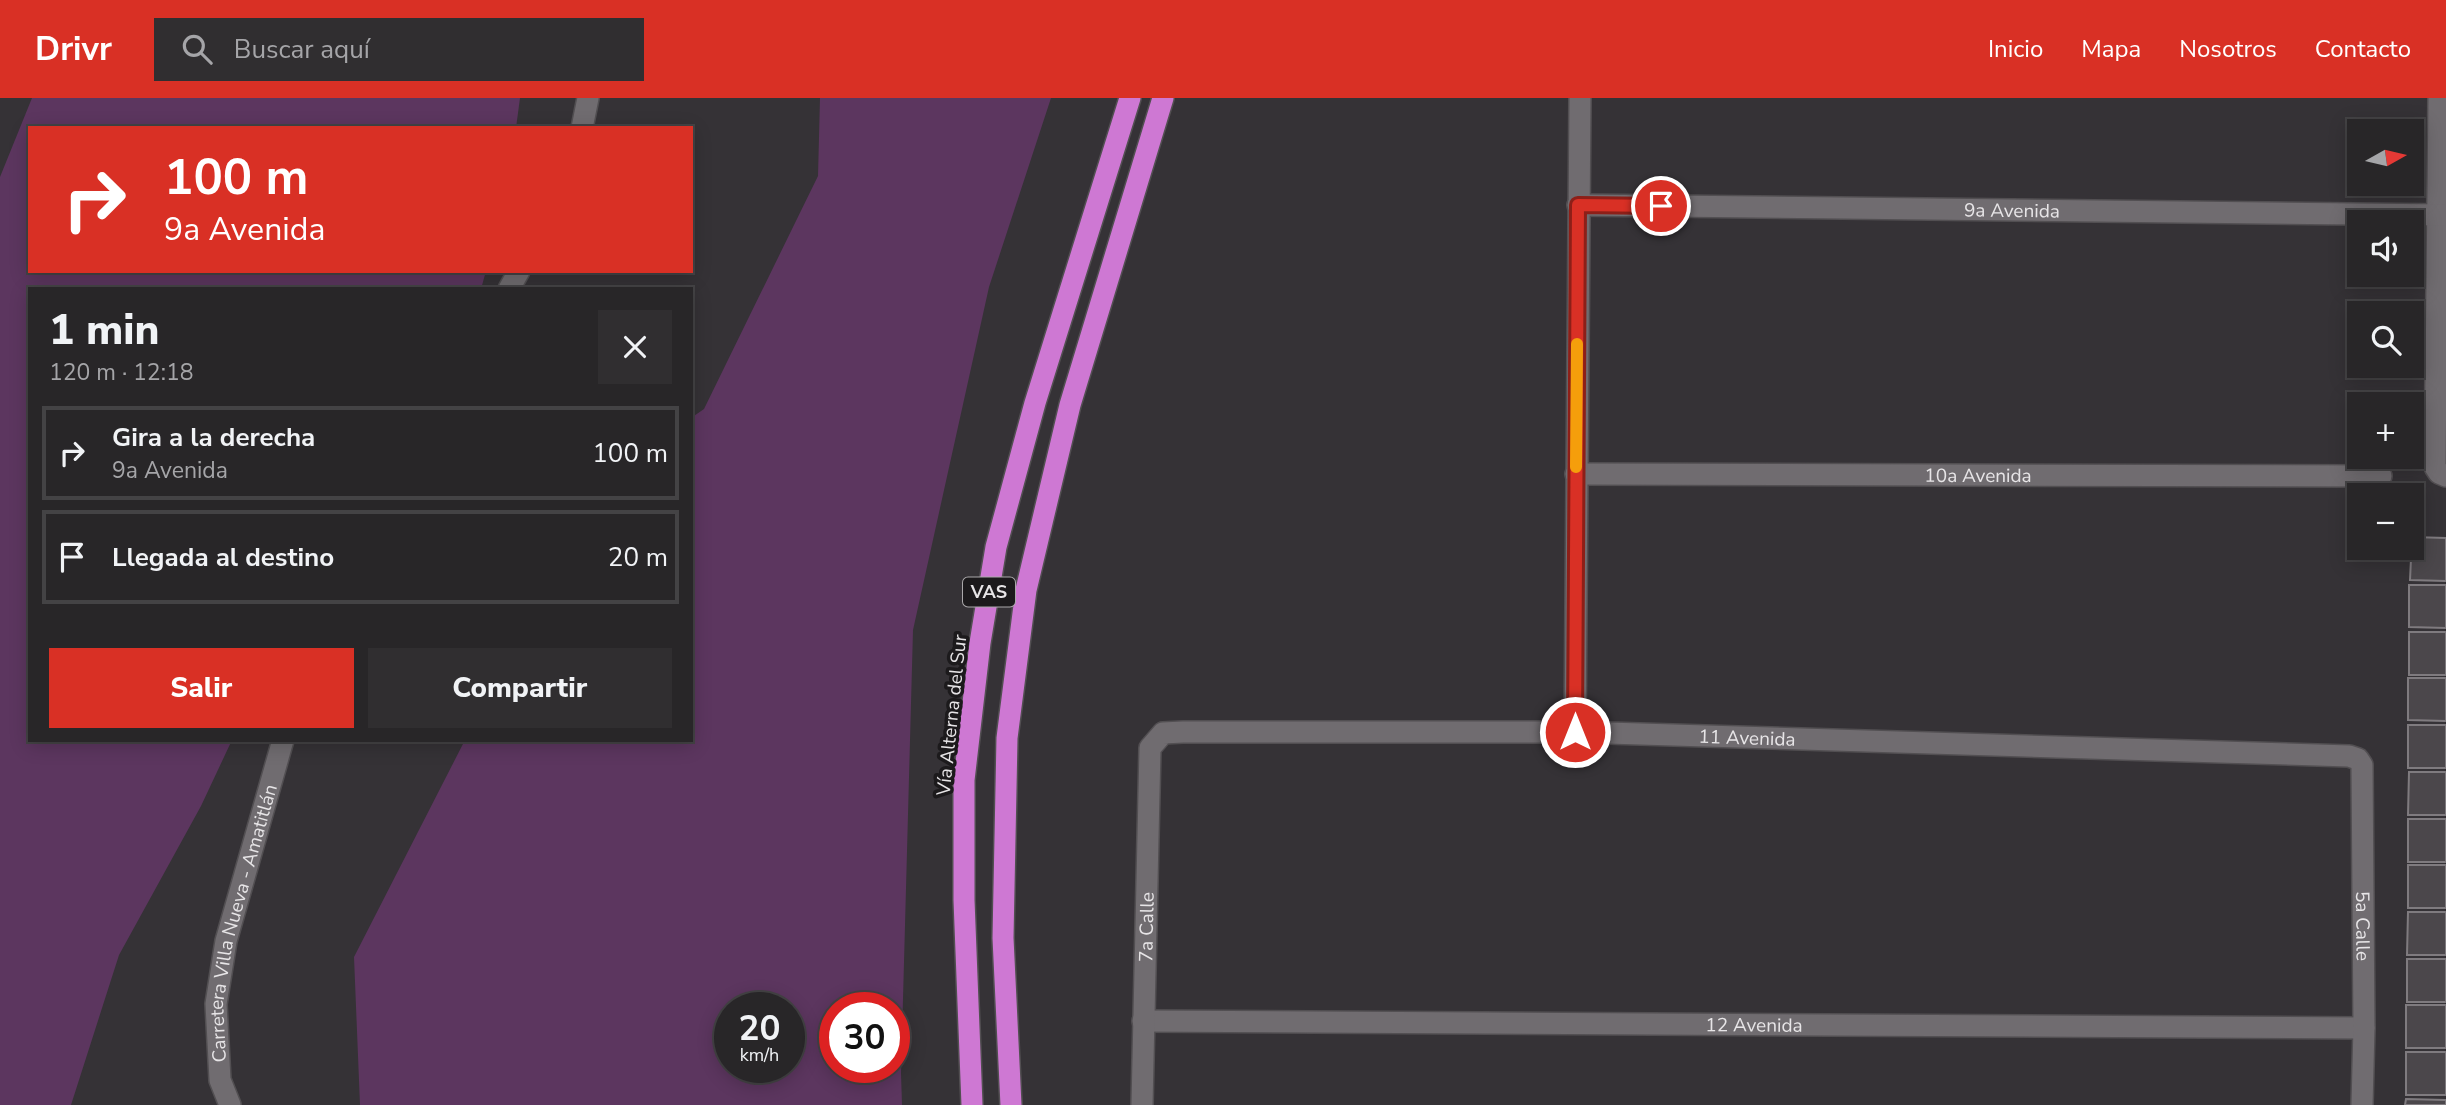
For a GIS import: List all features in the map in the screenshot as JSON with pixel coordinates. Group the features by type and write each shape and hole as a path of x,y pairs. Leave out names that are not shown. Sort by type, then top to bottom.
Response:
{"highway":[{"name":"Vía Alterna del Sur","path":"972,1105 964,900 964,780 980,643 996,547 1035,403 1129,98"},
{"name":"VAS","path":"1011,1105 1003,938 1007,738 1026,590 1070,405 1163,98"}],"street":[{"path":"582,126 589,98"},
{"path":"1575,732 1580,98"},
{"path":"2439,98 2442,215 2435,467 2439,473 2446,476"},
{"name":"9a Avenida","path":"1578,205 2442,215"},
{"name":"10a Avenida","path":"1576,474 2381,476"},
{"name":"11 Avenida","path":"1150,748 1163,733 1182,732 1575,732 2350,756"},
{"name":"Carretera Villa Nueva - Amatitlán","path":"230,1105 220,1080 216,1004 226,941 282,742"},
{"name":"7a Calle","path":"1142,1105 1150,748"},
{"name":"5a Calle","path":"2350,756 2358,759 2362,765 2362,1105"},
{"name":"12 Avenida","path":"1143,1021 2364,1028"}],"shaded area":[{"path":"32,98 520,98 516,126 28,126 28,273 485,273 482,287 28,287 28,742 231,742 201,806 119,955 71,1105 0,1105 0,177"},
{"path":"820,98 1051,98 989,287 913,630 903,992 819,992 819,1083 901,1083 902,1105 360,1105 354,957 464,742 693,742 693,417 704,409 818,176"}],"building":[{"path":"2424,537 2446,538 2446,581 2410,580 2411,560 2424,560"},
{"path":"2409,585 2446,585 2446,628 2409,627"},
{"path":"2409,632 2446,632 2446,675 2409,675"},
{"path":"2408,678 2446,678 2446,721 2408,720"},
{"path":"2408,725 2446,725 2446,768 2408,768"},
{"path":"2409,772 2446,772 2446,815 2408,815"},
{"path":"2408,819 2446,819 2446,862 2408,862"},
{"path":"2408,865 2446,865 2446,908 2408,908"},
{"path":"2408,912 2446,912 2446,955 2407,955"},
{"path":"2407,959 2446,959 2446,1002 2407,1002"},
{"path":"2406,1005 2446,1005 2446,1048 2406,1048"},
{"path":"2406,1052 2446,1052 2446,1095 2406,1095"},
{"path":"2406,1099 2446,1100 2446,1105 2405,1105"}],"slow traffic":[{"path":"1576,467 1577,344"}],"route":[{"path":"1575,732 1578,205 1661,206"}]}
